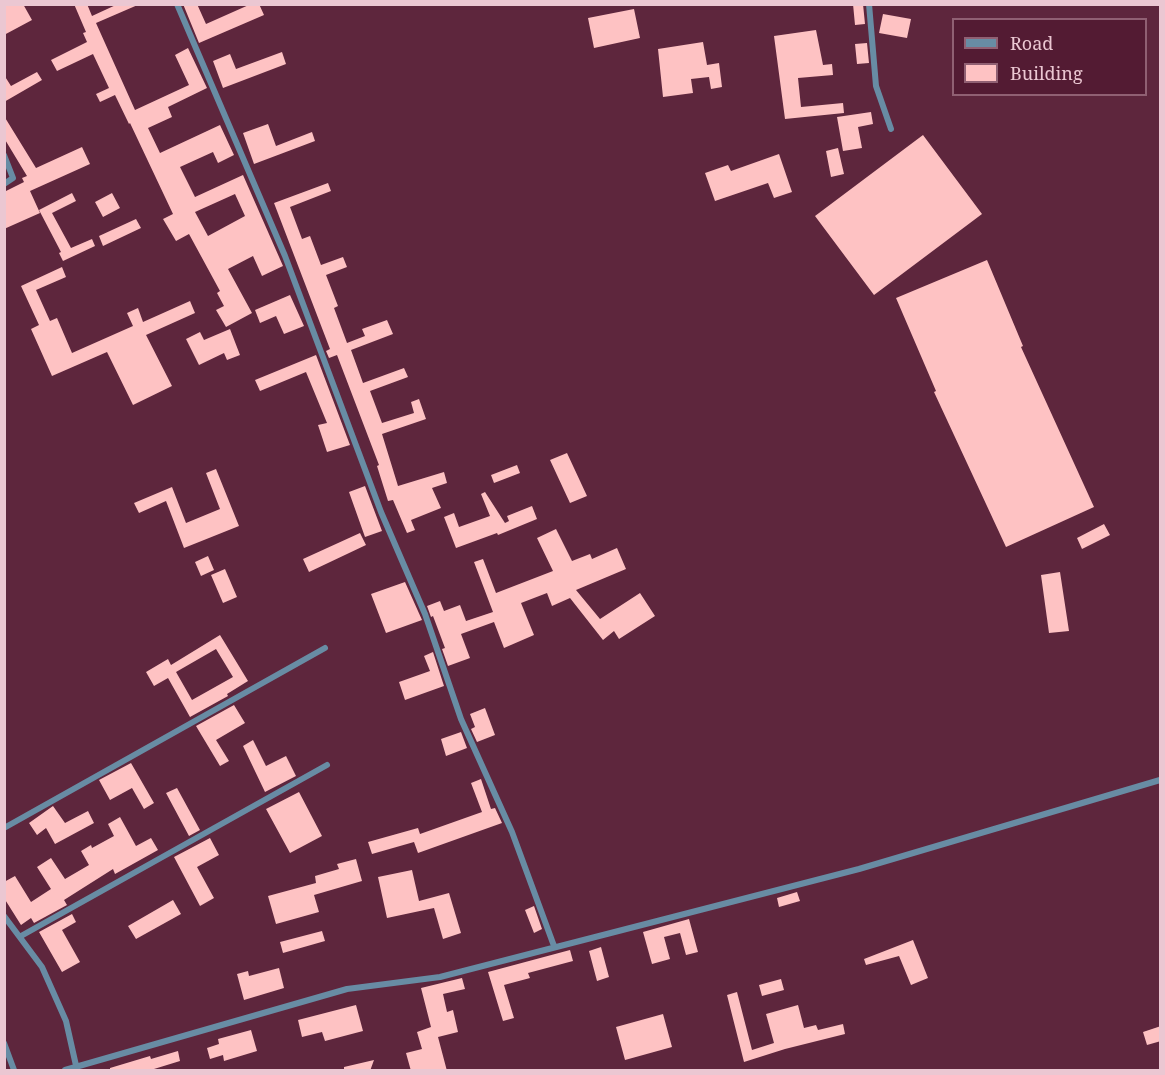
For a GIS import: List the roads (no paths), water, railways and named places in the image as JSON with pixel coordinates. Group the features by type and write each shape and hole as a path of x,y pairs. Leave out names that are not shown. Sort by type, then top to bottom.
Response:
{"street":[{"path":"177,4 285,256 381,512 425,614 461,719 512,832 554,946"},
{"path":"869,4 876,86 891,129"},
{"path":"4,155 13,178 4,184"},
{"path":"4,828 325,648"},
{"path":"21,936 327,765"},
{"path":"65,1071 347,989 440,977 859,869 1161,780"},
{"path":"4,916 42,967 66,1021 77,1069"},
{"path":"4,1043 14,1071"}]}
